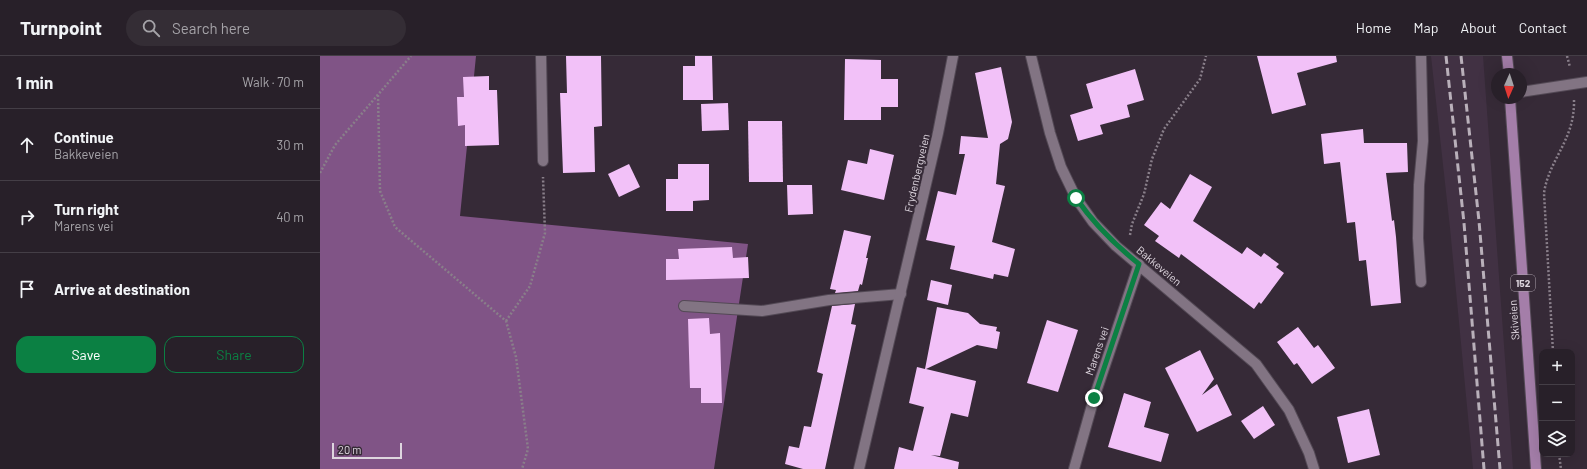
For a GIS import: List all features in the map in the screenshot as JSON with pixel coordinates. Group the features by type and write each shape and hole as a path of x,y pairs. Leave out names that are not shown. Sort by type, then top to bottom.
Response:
{"main road":[{"path":"1507,56 1508,68"},
{"name":"Skiveien","path":"1510,104 1536,469"}],"street":[{"path":"541,56 543,161"},
{"name":"Frydenbergveien","path":"859,469 938,133 953,56"},
{"name":"Bakkeveien","path":"1031,56 1050,133 1061,167 1076,198 1093,222 1126,254 1256,364 1289,410 1309,453 1314,469"},
{"path":"1421,56 1423,141 1419,185 1418,238 1421,282"},
{"path":"1527,91 1587,82"},
{"name":"Marens vei","path":"1074,469 1094,398 1139,264"},
{"path":"684,306 762,311 829,300 901,294"}],"path":[{"path":"320,173 335,145 411,56"},
{"path":"1126,254 1132,224 1144,194 1152,159 1164,129 1200,79 1206,56"},
{"path":"1553,349 1544,194 1548,176 1562,150 1570,129 1574,112 1573,85 1567,56"},
{"path":"378,95 380,191 395,227 506,321 516,357 528,449 522,469"},
{"path":"506,321 530,286 545,233 543,161"},
{"path":"1559,457 1560,469"}],"shaded area":[{"path":"320,56 476,56 460,216 748,244 714,469 320,469"},
{"path":"1431,56 1483,56 1513,469 1473,469 1450,228"}],"building":[{"path":"566,56 601,56 602,126 594,127 595,172 563,173 560,93 567,93"},
{"path":"695,56 712,56 713,100 683,100 683,66 695,66"},
{"path":"1257,56 1336,56 1337,62 1297,73 1306,105 1272,114"},
{"path":"845,59 881,60 881,79 898,79 898,107 881,107 881,120 844,120"},
{"path":"1001,67 1012,122 1008,139 1000,144 996,184 1005,186 992,242 1015,249 1008,277 994,274 993,279 950,269 955,246 926,240 938,191 956,195 965,154 959,154 961,136 988,138 975,73"},
{"path":"1135,69 1144,100 1127,105 1130,117 1100,125 1103,134 1078,141 1070,115 1093,108 1086,84"},
{"path":"489,76 489,90 497,90 499,145 465,146 465,125 458,126 457,97 464,97 463,77"},
{"path":"728,103 729,130 702,131 701,104"},
{"path":"748,121 782,121 783,182 749,182"},
{"path":"1363,129 1364,143 1407,143 1408,172 1386,173 1392,221 1394,220 1396,237 1401,303 1371,306 1366,260 1359,261 1355,222 1347,223 1340,162 1324,164 1321,134"},
{"path":"870,149 894,155 884,200 841,190 848,160 867,164"},
{"path":"629,164 640,187 619,197 608,174"},
{"path":"678,164 709,164 709,200 693,201 693,211 666,211 666,179 678,179"},
{"path":"1190,174 1212,187 1193,221 1242,254 1247,247 1261,257 1264,253 1279,264 1276,267 1284,273 1261,304 1259,302 1254,309 1181,254 1179,258 1155,241 1159,236 1144,225 1161,202 1170,209"},
{"path":"787,185 812,185 813,214 788,215"},
{"path":"844,230 871,236 866,258 868,258 862,285 860,284 858,291 835,293 836,290 830,289"},
{"path":"732,247 733,258 748,257 749,278 666,280 666,259 679,259 678,249"},
{"path":"931,280 952,285 948,305 927,300"},
{"path":"855,304 851,324 856,325 825,469 803,469 785,464 789,446 799,448 804,426 811,427 823,374 817,372 832,306"},
{"path":"937,307 968,313 980,324 997,327 996,331 1000,332 997,349 977,345 926,369 976,381 968,417 951,413 940,456 931,455 959,462 958,469 894,469 899,447 913,451 924,407 909,403 917,367 925,369"},
{"path":"709,318 710,334 720,333 722,403 701,403 701,388 690,388 688,319"},
{"path":"1047,320 1078,330 1058,392 1027,383"},
{"path":"1298,327 1314,348 1318,345 1335,368 1312,384 1297,363 1294,365 1277,342"},
{"path":"1200,350 1214,379 1202,395 1217,384 1232,415 1197,432 1165,368"},
{"path":"1124,393 1151,402 1144,427 1169,434 1161,462 1108,447"},
{"path":"1263,406 1275,425 1254,439 1241,421"},
{"path":"1369,409 1380,455 1348,463 1337,417"}],"railway":[{"path":"1446,56 1464,223 1484,469"},
{"path":"1461,56 1479,221 1500,469"}],"route":[{"path":"1076,198 1093,222 1116,246 1139,264 1094,398"}]}
